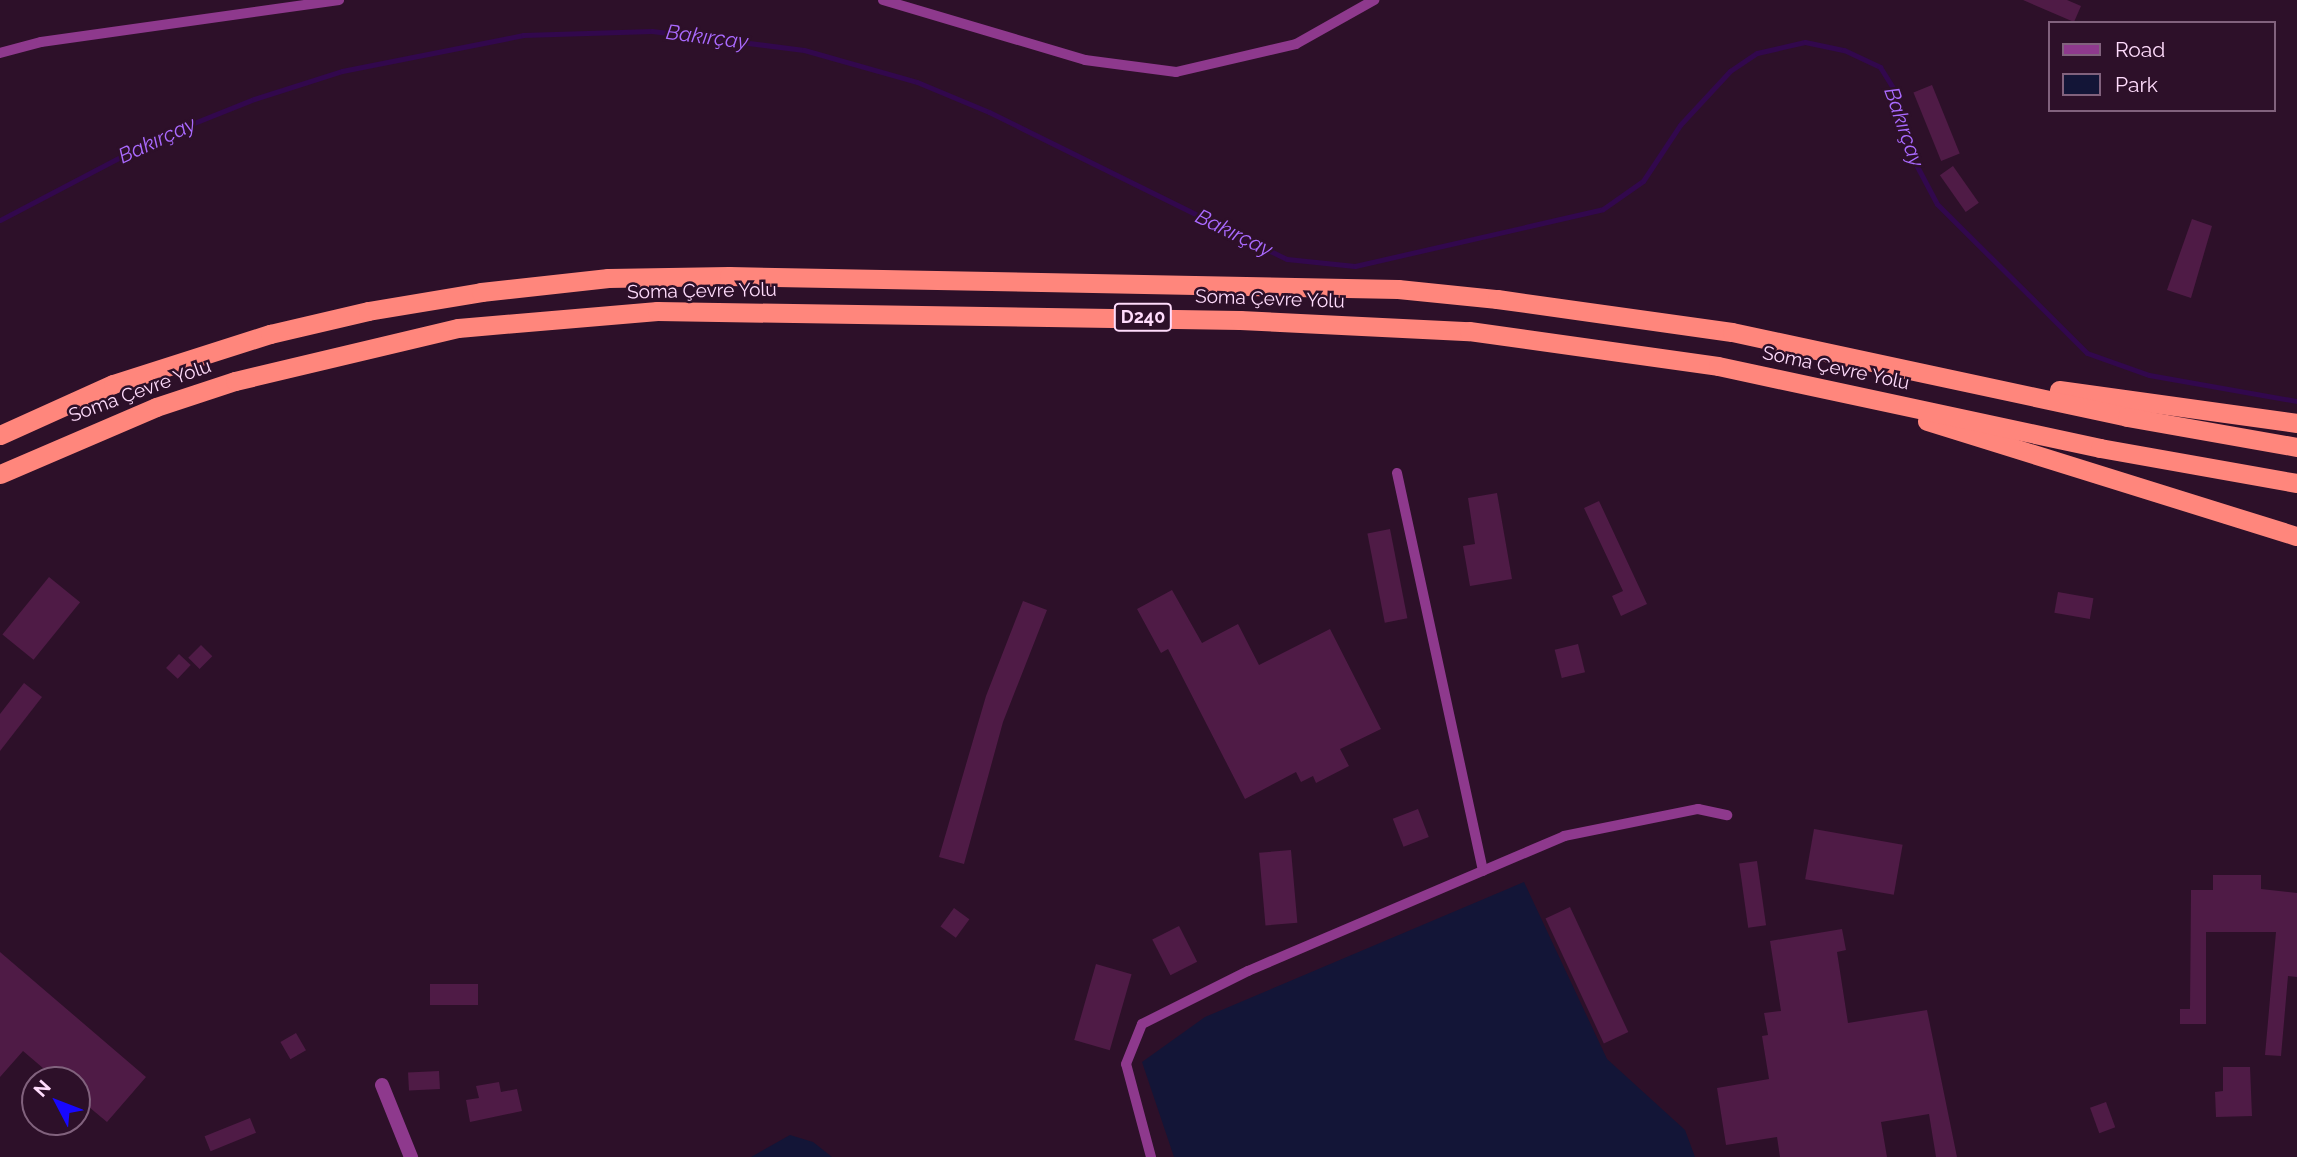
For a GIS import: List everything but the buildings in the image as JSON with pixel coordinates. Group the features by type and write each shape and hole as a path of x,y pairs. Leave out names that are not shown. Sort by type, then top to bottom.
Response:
{"highway":[{"name":"Soma Çevre Yolu","path":"0,435 113,384 270,334 481,292 608,278 729,276 1398,289 1719,330 2297,447"},
{"name":"Soma Çevre Yolu","path":"0,474 156,407 235,381 458,328 657,311 1198,319 1469,331 1718,366 1878,401 2297,483"},
{"path":"1922,373 1999,379 2116,400 2297,423"},
{"path":"1878,401 1967,437 2297,536"}],"street":[{"path":"382,1085 411,1157"}],"lane":[{"path":"0,53 41,42 339,0"},
{"path":"883,0 1085,60 1177,72 1296,44 1374,0"},
{"path":"1397,473 1483,871"},
{"path":"1151,1157 1126,1064 1142,1024 1248,971 1564,836 1698,809 1727,816"}],"green space":[{"path":"1524,882 1607,1059 1685,1130 1695,1157 1174,1157 1142,1062 1205,1017"},
{"path":"790,1135 813,1142 832,1157 751,1157"}],"waterway":[{"name":"Bakırçay","path":"0,220 159,137 254,99 342,71 523,35 652,31 804,50 917,82 989,112 1287,259 1355,266 1603,209 1643,181 1680,125 1730,71 1757,53 1805,42 1844,50 1880,67 1897,94 1910,153 1937,204 2087,353 2149,375 2297,401"}]}
